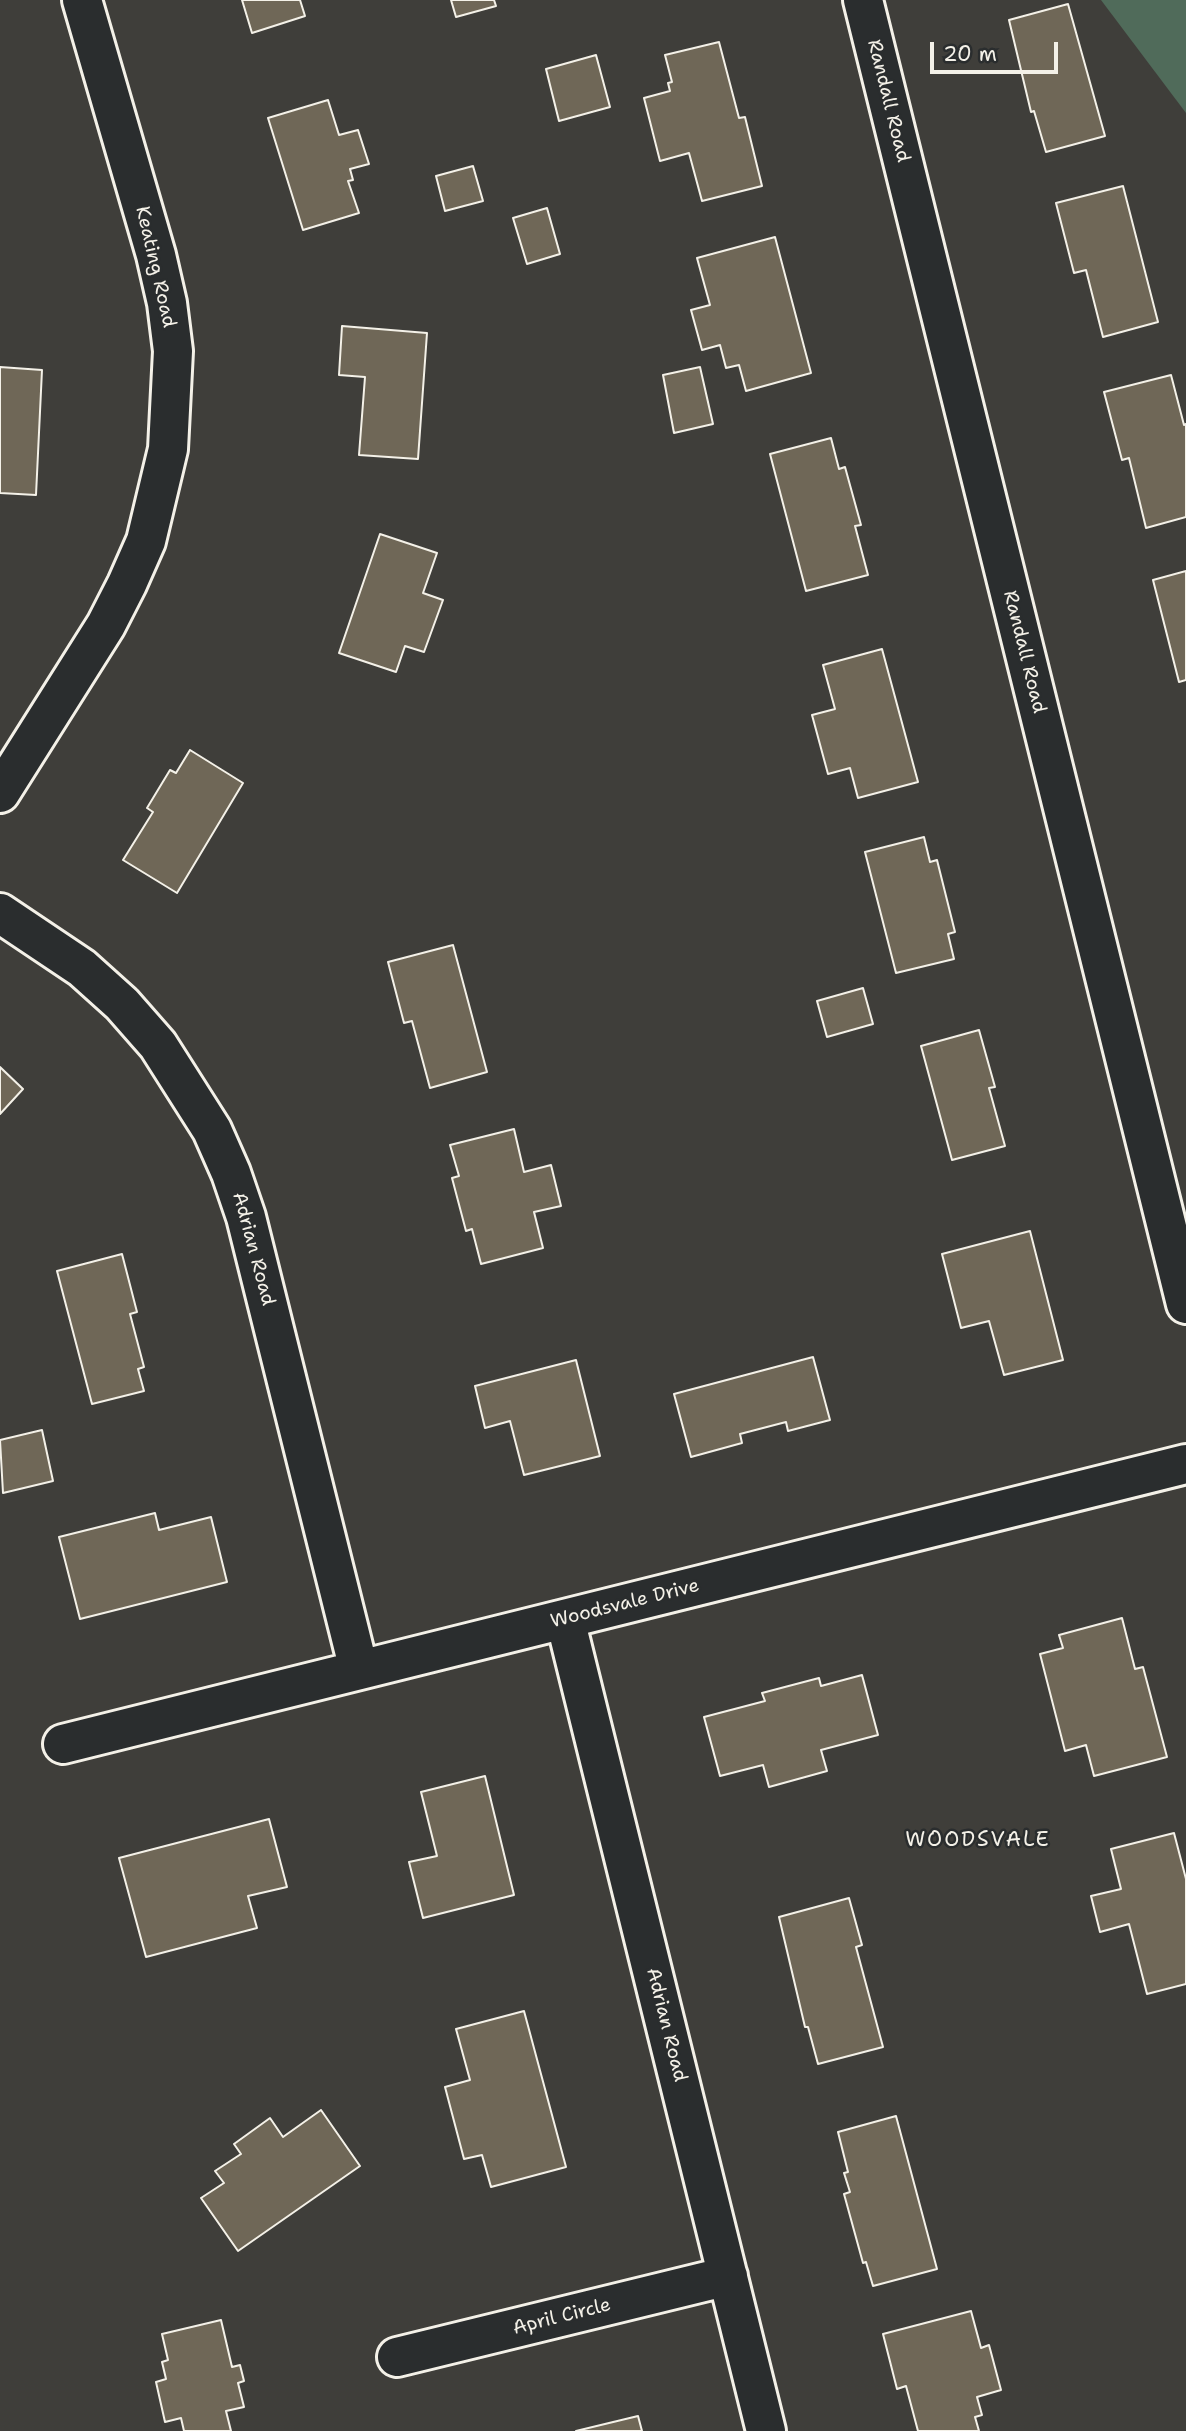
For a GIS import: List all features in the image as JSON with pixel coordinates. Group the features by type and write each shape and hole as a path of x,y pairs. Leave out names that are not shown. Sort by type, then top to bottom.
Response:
{"street":[{"name":"Keating Road","path":"0,793 106,625 127,584 146,541 168,449 173,351 167,303 156,255 82,0"},
{"name":"Randall Road","path":"863,0 1186,1304"},
{"name":"Adrian Road","path":"0,913 82,968 122,1004 158,1045 212,1130 246,1217 359,1670"},
{"name":"Woodsvale Drive","path":"63,1744 1186,1464"},
{"name":"Adrian Road","path":"565,1619 766,2431"},
{"name":"April Circle","path":"397,2357 728,2276"}],"green space":[{"path":"1101,0 1186,0 1186,113"}],"building":[{"path":"242,0 300,0 305,16 252,33"},
{"path":"451,0 494,0 496,6 456,17"},
{"path":"1068,4 1105,136 1046,152 1034,111 1031,112 1009,20"},
{"path":"719,42 739,118 745,117 762,186 702,201 689,153 660,161 644,98 670,91 668,83 672,82 665,55"},
{"path":"596,55 610,107 559,121 546,69"},
{"path":"328,100 339,135 358,130 369,164 350,169 353,180 348,181 359,213 303,230 268,118"},
{"path":"473,166 483,201 445,211 436,176"},
{"path":"1123,186 1158,322 1103,337 1086,270 1074,273 1056,203"},
{"path":"547,208 560,254 527,264 513,218"},
{"path":"775,237 811,373 746,391 739,365 726,368 720,345 702,350 691,310 710,305 697,258"},
{"path":"342,326 427,333 418,459 359,455 365,377 339,375"},
{"path":"0,367 42,370 36,495 0,493"},
{"path":"700,367 713,424 674,433 663,375"},
{"path":"1171,375 1184,425 1186,424 1186,517 1146,528 1129,458 1122,460 1104,392"},
{"path":"831,438 839,469 845,467 861,525 855,526 868,575 806,591 770,454"},
{"path":"380,534 437,553 423,593 443,600 424,652 405,646 396,672 339,653"},
{"path":"1186,571 1186,680 1179,682 1153,580"},
{"path":"882,649 918,782 858,798 850,768 828,774 812,715 835,709 823,665"},
{"path":"190,750 243,783 177,893 123,860 153,812 147,808 170,770 176,773"},
{"path":"924,837 930,862 937,860 955,932 948,934 954,959 896,973 865,852"},
{"path":"453,945 487,1072 430,1088 412,1021 404,1023 388,962"},
{"path":"863,988 873,1024 827,1037 817,1001"},
{"path":"979,1030 995,1087 989,1088 1005,1146 952,1160 921,1046"},
{"path":"0,1067 23,1089 0,1114"},
{"path":"514,1129 524,1172 551,1165 561,1206 534,1212 543,1248 481,1264 472,1229 466,1231 452,1178 459,1176 450,1145"},
{"path":"1030,1231 1063,1360 1004,1375 989,1321 961,1328 942,1254"},
{"path":"122,1254 137,1312 130,1314 144,1367 138,1369 144,1391 92,1404 57,1271"},
{"path":"813,1357 830,1420 788,1431 786,1422 740,1434 742,1443 691,1457 674,1394"},
{"path":"576,1360 600,1456 524,1475 510,1421 485,1428 475,1386"},
{"path":"42,1430 53,1481 3,1493 0,1440"},
{"path":"155,1513 159,1530 211,1517 227,1582 80,1619 59,1537"},
{"path":"1122,1618 1135,1669 1143,1667 1167,1757 1094,1776 1086,1745 1065,1751 1040,1654 1063,1648 1059,1635"},
{"path":"862,1675 878,1735 821,1750 827,1771 769,1787 763,1765 720,1776 704,1717 765,1701 762,1693 819,1678 821,1686"},
{"path":"485,1776 514,1895 423,1918 409,1862 437,1856 421,1792"},
{"path":"269,1819 287,1887 248,1896 257,1928 146,1957 119,1858"},
{"path":"1174,1833 1186,1879 1186,1984 1147,1994 1129,1924 1100,1932 1091,1896 1121,1889 1111,1849"},
{"path":"849,1898 862,1945 856,1947 883,2047 818,2064 808,2027 805,2027 779,1917"},
{"path":"524,2011 566,2167 491,2187 482,2155 464,2159 445,2087 470,2080 456,2029"},
{"path":"321,2110 360,2166 238,2251 201,2198 224,2183 215,2171 241,2154 234,2144 270,2118 283,2137"},
{"path":"896,2116 937,2269 873,2286 866,2262 863,2263 844,2194 850,2192 844,2173 848,2172 838,2132"},
{"path":"971,2311 981,2348 989,2345 1001,2390 977,2397 982,2415 975,2417 979,2431 918,2431 906,2386 897,2389 883,2334"},
{"path":"221,2320 232,2367 240,2365 244,2381 238,2383 244,2407 226,2411 231,2431 184,2431 181,2418 165,2422 156,2382 166,2379 162,2362 168,2360 162,2334"},
{"path":"638,2416 642,2431 576,2431"}],"district":[{"name":"WOODSVALE","path":"978,1841"}]}
